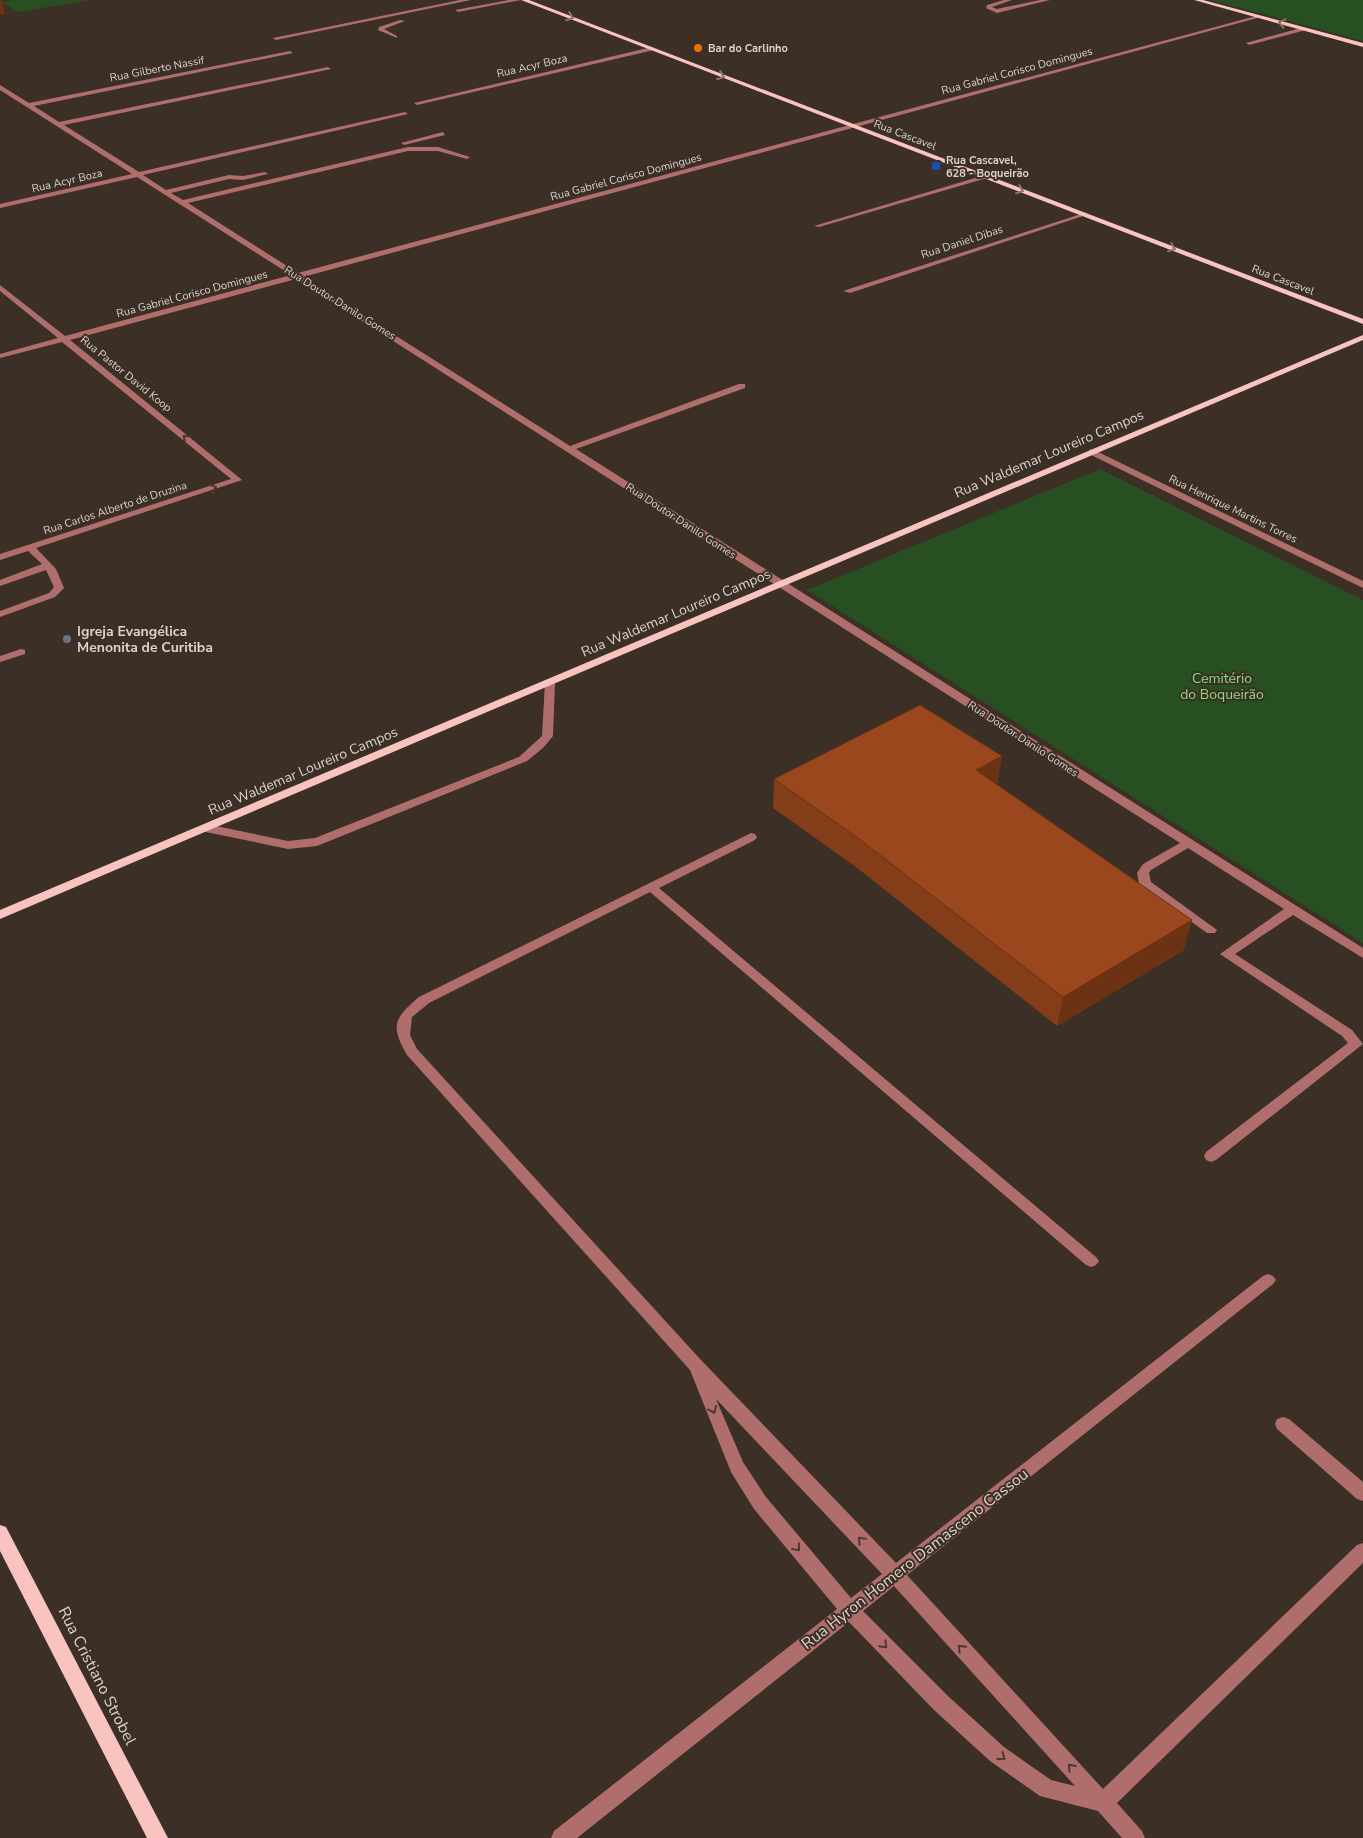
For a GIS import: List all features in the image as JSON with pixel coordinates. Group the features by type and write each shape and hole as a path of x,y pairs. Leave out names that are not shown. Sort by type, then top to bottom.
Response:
{"main road":[{"name":"Rua Cascavel","path":"524,0 1363,322"},
{"path":"1197,0 1363,45"},
{"name":"Rua Waldemar Loureiro Campos","path":"0,915 1363,337"},
{"name":"Rua Cristiano Strobel","path":"0,1533 158,1838"}],"street":[{"path":"276,38 468,0"},
{"path":"453,11 518,0"},
{"path":"1009,0 989,6 989,8 997,11 1046,0"},
{"name":"Rua Gabriel Corisco Domingues","path":"0,356 1258,16"},
{"path":"395,37 381,30 381,28 406,21"},
{"path":"1249,43 1304,29"},
{"name":"Rua Acyr Boza","path":"417,103 652,49"},
{"name":"Rua Gilberto Nassif","path":"29,106 290,53"},
{"path":"58,124 328,69"},
{"name":"Rua Doutor Danilo Gomes","path":"2,90 1363,954"},
{"name":"Rua Acyr Boza","path":"0,206 405,114"},
{"path":"293,168 443,134"},
{"path":"181,203 408,150 437,148 466,157"},
{"path":"165,192 229,177 249,178 275,172"},
{"path":"817,226 985,177"},
{"name":"Rua Daniel Dibas","path":"848,291 1084,214"},
{"name":"Rua Pastor David Koop","path":"0,287 238,480"},
{"path":"569,449 742,386"},
{"name":"Rua Henrique Martins Torres","path":"1092,452 1363,585"},
{"name":"Rua Carlos Alberto de Druzina","path":"0,557 238,480"},
{"path":"0,614 52,595 59,588 59,582 30,548"},
{"path":"0,582 47,566"},
{"path":"0,659 21,652"},
{"path":"206,828 288,845 317,842 523,759 539,746 547,736 550,682"},
{"path":"751,837 424,1000 406,1015 403,1035 412,1052 694,1365 894,1575 1135,1838"},
{"path":"1187,844 1147,868 1142,873 1145,884 1211,930"},
{"path":"652,887 1091,1261"},
{"path":"1211,1156 1356,1044 1347,1033 1226,954 1293,909"},
{"name":"Rua Hyron Homero Damasceno Cassou","path":"561,1838 1268,1280"},
{"path":"694,1365 737,1467 760,1503 850,1610 941,1703 996,1754 1047,1789 1104,1804"},
{"path":"1283,1424 1363,1493"},
{"path":"1104,1804 1363,1551"}],"green space":[{"path":"11,0 90,0 18,12 2,2"},
{"path":"1210,0 1363,0 1363,41"},
{"name":"Cemitério do Boqueirão","path":"1100,469 1363,600 1363,943 807,590"}],"building":[{"path":"920,705 1002,756 976,770 1192,920 1063,997 858,838 774,779"}],"place":[{"name":"Bar do Carlinho","path":"698,48"},
{"name":"Rua Cascavel, 628 - Boqueirão","path":"936,166"},
{"name":"Igreja Evangélica Menonita de Curitiba","path":"67,639"}]}
